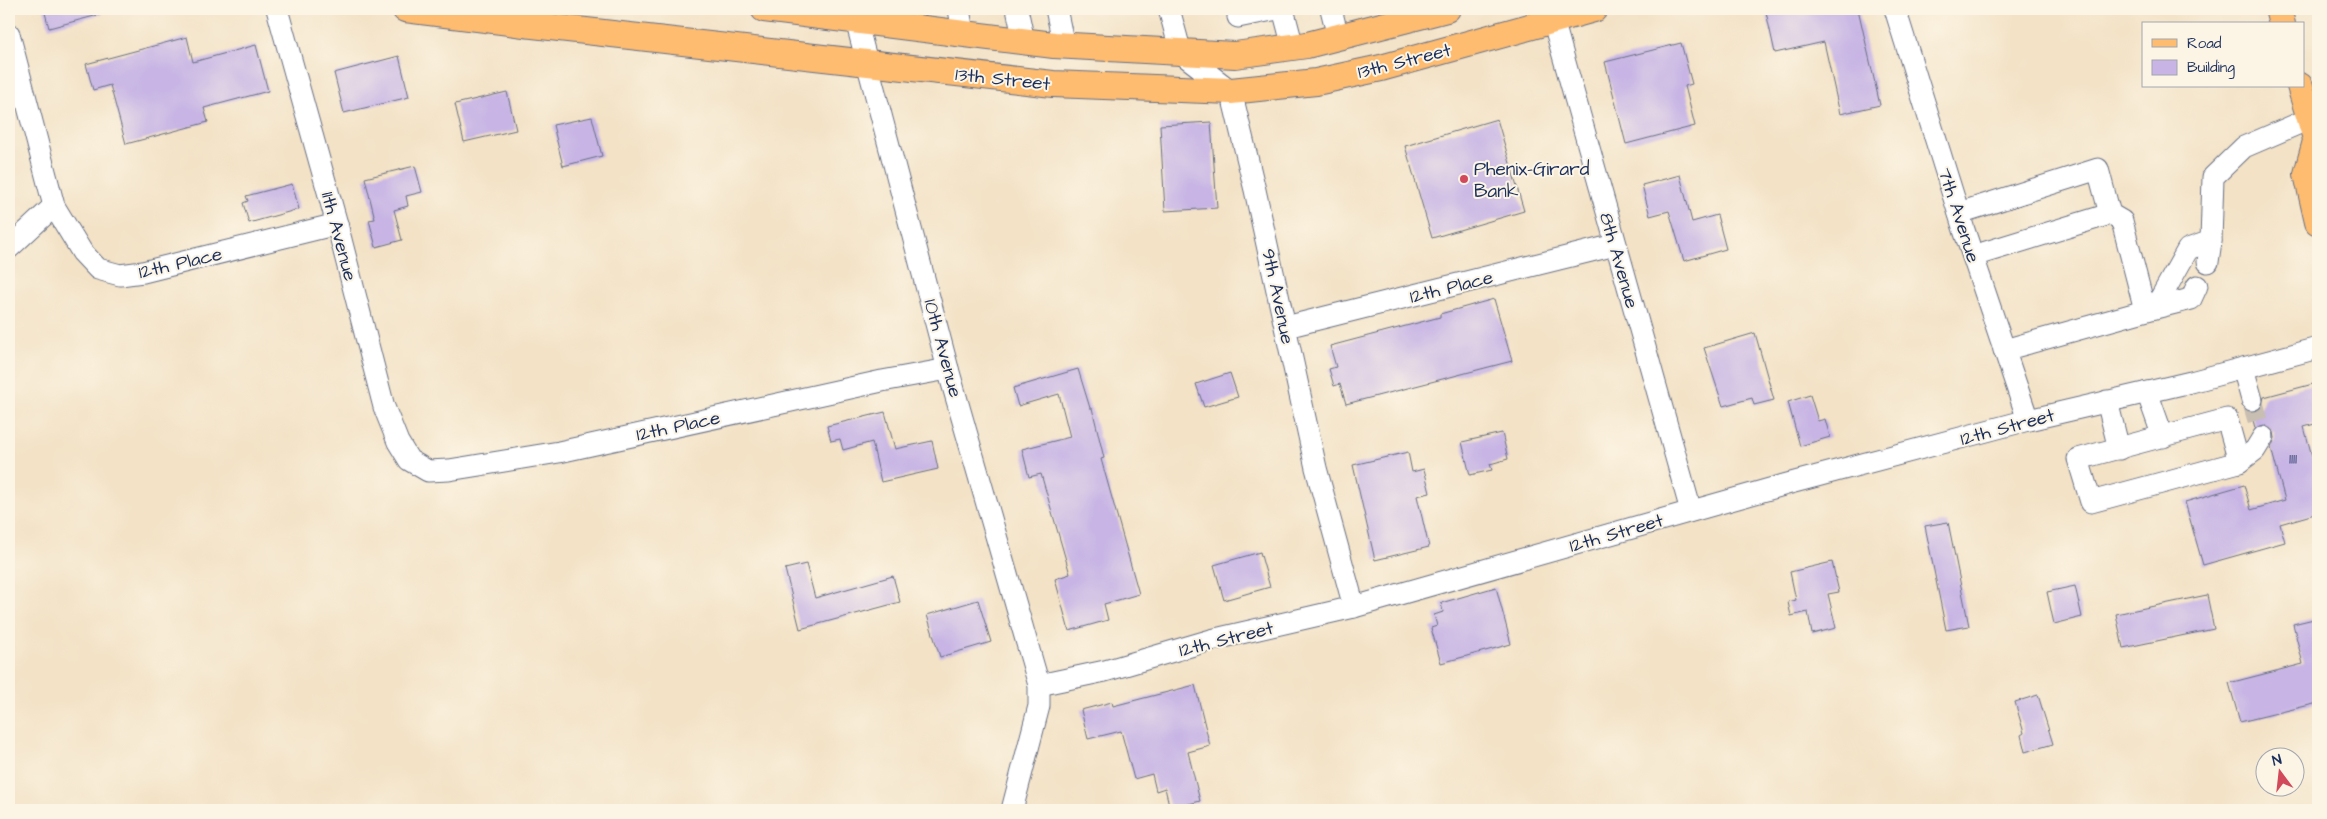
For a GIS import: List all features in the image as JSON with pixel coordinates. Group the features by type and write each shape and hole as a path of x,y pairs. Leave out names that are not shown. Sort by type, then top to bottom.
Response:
{"main road":[{"name":"13th Street","path":"405,9 1053,84 1231,91 1335,78 1381,68 1551,15 1594,9"},
{"name":"13th Street","path":"764,9 961,21 1024,41 1064,46 1235,55 1293,47 1447,9"},
{"path":"2278,9 2281,22"},
{"path":"2301,88 2314,135 2308,174 2318,222"}],"street":[{"name":"11th Avenue","path":"277,9 337,224 384,408 398,442 409,460"},
{"path":"1017,9 1024,41"},
{"path":"1056,9 1064,46"},
{"path":"1169,9 1181,53 1231,91"},
{"path":"1238,17 1277,9"},
{"path":"1284,9 1293,47"},
{"path":"1331,9 1338,37"},
{"name":"7th Avenue","path":"1896,9 1959,213 2028,420"},
{"name":"10th Avenue","path":"855,14 948,369 1039,685"},
{"name":"8th Avenue","path":"1551,15 1691,511"},
{"name":"12th Place","path":"9,34 54,206 82,252 98,268 120,275 143,272 337,224"},
{"name":"9th Avenue","path":"1231,91 1286,327 1316,468 1354,607"},
{"path":"2208,262 2212,241 2213,177 2244,146 2314,135"},
{"path":"1959,213 2098,168 2110,214 2122,221 2150,309"},
{"path":"9,248 54,206"},
{"path":"1973,256 2110,214"},
{"path":"2150,309 2188,249 2212,241"},
{"name":"12th Place","path":"1286,327 1615,245"},
{"path":"2004,350 2191,299 2197,286"},
{"name":"12th Street","path":"1039,685 1105,671 1211,640 1354,607 1691,511 2028,420 2318,348"},
{"path":"2243,368 2252,400"},
{"name":"12th Place","path":"409,460 428,471 435,471 559,452 666,427 882,381 948,369"},
{"path":"2147,392 2163,437"},
{"path":"2107,401 2118,448"},
{"path":"2239,462 2227,419 2078,459 2091,502 2239,462 2255,450 2263,437"},
{"path":"1012,810 1039,706 1039,685"}],"building":[{"path":"44,9 101,9 102,14 49,28"},
{"path":"1780,9 1858,9 1880,105 1840,114 1824,42 1775,53 1766,12"},
{"path":"187,37 193,62 256,45 268,91 204,108 208,122 126,144 110,85 93,90 86,64"},
{"path":"1681,43 1692,84 1685,86 1695,126 1626,144 1605,62"},
{"path":"399,56 409,97 344,113 334,73"},
{"path":"507,92 516,130 464,142 455,104"},
{"path":"592,117 602,156 563,166 553,125"},
{"name":"Phenix-Girard Bank","path":"1497,119 1524,211 1432,238 1405,146"},
{"path":"1211,122 1217,208 1165,211 1160,125"},
{"path":"415,166 422,192 406,196 408,206 394,210 402,240 376,247 369,220 375,219 365,178"},
{"path":"1680,175 1692,222 1717,215 1726,249 1684,261 1669,211 1650,216 1642,185"},
{"path":"292,184 299,209 249,223 243,203 248,201 246,196"},
{"path":"1494,299 1512,361 1346,404 1340,384 1334,386 1329,369 1336,367 1330,346 1440,317 1440,314"},
{"path":"1755,333 1774,400 1754,405 1752,398 1723,406 1704,348"},
{"path":"1078,369 1090,408 1092,408 1104,458 1101,459 1139,594 1104,604 1108,620 1069,631 1055,579 1070,574 1041,474 1029,477 1022,449 1070,437 1059,394 1018,406 1013,388"},
{"path":"1230,373 1238,397 1204,407 1196,384"},
{"path":"2313,384 2318,402 2318,423 2304,427 2318,478 2318,513 2280,524 2285,542 2203,565 2185,502 2244,485 2251,510 2285,500 2271,448 2275,438 2274,432 2264,425 2255,428 2251,412 2261,408 2264,397"},
{"path":"1810,395 1818,421 1825,419 1830,437 1800,446 1788,402"},
{"path":"885,412 895,449 932,441 938,469 881,482 872,442 843,450 840,439 831,441 827,426"},
{"path":"1502,433 1508,459 1490,464 1492,470 1470,475 1462,442"},
{"path":"1408,452 1412,472 1424,469 1430,493 1417,496 1429,547 1375,560 1353,465"},
{"path":"1948,522 1969,626 1946,630 1925,526"},
{"path":"1260,552 1270,587 1224,600 1214,565"},
{"path":"1832,562 1839,592 1828,594 1836,628 1812,634 1808,612 1791,616 1788,602 1796,600 1790,572"},
{"path":"806,564 815,598 893,576 900,602 800,629 785,569"},
{"path":"2075,586 2082,617 2054,624 2047,592"},
{"path":"1496,587 1511,644 1441,663 1431,628 1437,626 1434,615 1443,612 1441,603"},
{"path":"2207,595 2214,629 2123,648 2116,614"},
{"path":"978,600 991,642 940,657 927,615"},
{"path":"2318,618 2318,703 2240,722 2229,683 2303,664 2293,624"},
{"path":"1195,685 1210,746 1188,752 1200,801 1170,809 1165,788 1156,791 1152,774 1134,779 1121,731 1088,739 1081,710 1112,702 1113,706"},
{"path":"2038,695 2053,744 2025,752 2021,735 2024,733 2015,702"}],"tunnel":[{"path":"2252,400 2263,437"}],"place":[{"name":"Phenix-Girard Bank","path":"1464,179"}]}
